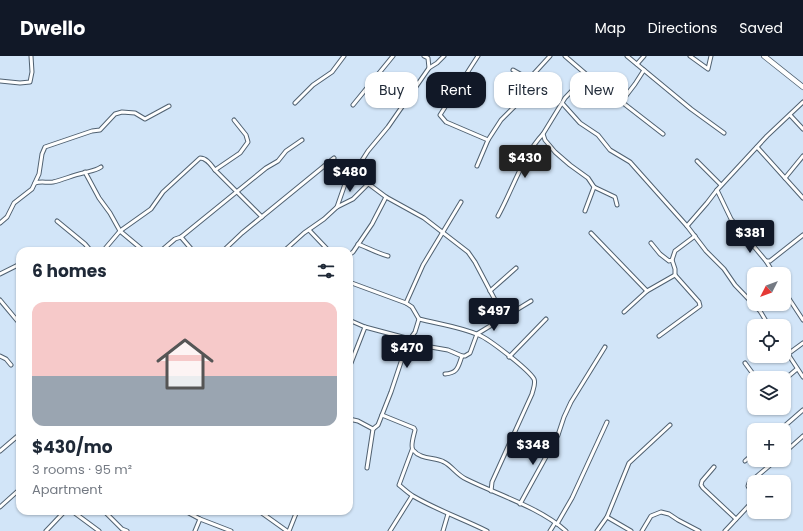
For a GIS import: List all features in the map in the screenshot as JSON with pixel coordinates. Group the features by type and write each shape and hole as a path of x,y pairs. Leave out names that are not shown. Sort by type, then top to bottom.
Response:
{"street":[{"path":"0,81 20,83 30,82 32,72 31,56"},
{"path":"294,103 313,85 332,72 344,56"},
{"path":"353,105 393,56"},
{"path":"424,56 428,58 429,68"},
{"path":"337,207 345,184 368,151 388,127 429,68 444,56"},
{"path":"478,56 440,115 446,122 488,140"},
{"path":"535,72 550,56"},
{"path":"565,56 584,72"},
{"path":"627,56 691,109 724,133"},
{"path":"637,64 644,56"},
{"path":"690,56 708,69 711,56"},
{"path":"764,56 803,86"},
{"path":"513,70 517,72"},
{"path":"628,93 644,70"},
{"path":"570,93 562,104 580,123 598,135 610,150 630,162 687,226 706,251 726,271 735,285 760,311 765,319"},
{"path":"687,226 708,203 721,185 803,102"},
{"path":"0,223 7,218 14,203 32,189 35,184 39,174 42,154 45,147 92,131 100,130 115,114 122,112 135,113 145,119 169,106"},
{"path":"628,106 663,134"},
{"path":"477,166 488,140 500,120 513,108"},
{"path":"498,216 529,153 559,108"},
{"path":"790,115 803,129"},
{"path":"215,170 240,153 248,142 246,136 234,120"},
{"path":"543,134 545,140 555,152 588,178 594,187 615,197 617,205"},
{"path":"166,247 175,239 181,238 266,168 278,161 286,151 302,140"},
{"path":"757,147 803,198"},
{"path":"785,178 803,156"},
{"path":"106,247 120,231 151,210 163,192 200,158 204,158 237,193 262,216"},
{"path":"227,247 262,216 334,158"},
{"path":"697,161 721,185"},
{"path":"35,184 40,182 54,182 85,172 94,171 101,167"},
{"path":"85,172 99,198 110,213 120,231 139,247"},
{"path":"354,173 386,197 424,218 468,252 475,262 504,317"},
{"path":"289,247 337,207 354,198 368,184"},
{"path":"585,211 594,187"},
{"path":"717,190 731,218 766,260 770,267"},
{"path":"353,252 372,224 386,197"},
{"path":"406,303 423,265 460,202"},
{"path":"57,221 88,247"},
{"path":"309,230 324,247"},
{"path":"591,233 647,292"},
{"path":"766,260 770,262 803,235"},
{"path":"659,336 700,306 699,302 675,275 672,260 675,251 695,236"},
{"path":"181,238 189,247"},
{"path":"650,242 668,261 672,260"},
{"path":"358,244 377,253 388,256"},
{"path":"0,274 16,266"},
{"path":"490,291 516,268"},
{"path":"624,312 647,292 675,275"},
{"path":"353,283 406,303 412,307 419,319 461,328 484,337 534,379 535,385 492,482 491,491"},
{"path":"0,300 16,319"},
{"path":"353,322 365,327 410,339 426,346 448,350 462,356 470,353 477,334 531,301"},
{"path":"791,302 803,320"},
{"path":"367,468 373,429 378,425 392,392 405,350 415,332 419,319"},
{"path":"509,357 546,319"},
{"path":"353,359 365,327"},
{"path":"791,352 803,343"},
{"path":"520,504 558,435 571,402 605,347"},
{"path":"0,356 6,359 11,365"},
{"path":"445,374 452,374 455,372 462,356"},
{"path":"791,359 803,377"},
{"path":"745,363 751,371"},
{"path":"791,374 797,369"},
{"path":"788,423 803,410"},
{"path":"382,415 414,428 412,450 398,485 412,496 487,531"},
{"path":"353,420 373,429"},
{"path":"550,531 572,498 607,422"},
{"path":"596,531 607,517 629,463 670,425"},
{"path":"0,450 16,437"},
{"path":"791,447 802,437"},
{"path":"412,450 428,459 444,461 464,478 538,512 566,531"},
{"path":"714,467 702,481 701,485 736,519"},
{"path":"758,475 768,467"},
{"path":"0,507 16,492"},
{"path":"390,531 412,496"},
{"path":"725,531 747,507"},
{"path":"642,531 652,516 661,512 669,514 699,531"},
{"path":"443,531 448,514"},
{"path":"46,531 61,515"},
{"path":"78,515 100,531"},
{"path":"107,515 120,530 127,531"},
{"path":"192,515 231,531"},
{"path":"265,515 288,531 296,515"},
{"path":"607,517 631,531"},
{"path":"195,531 200,519"}]}
